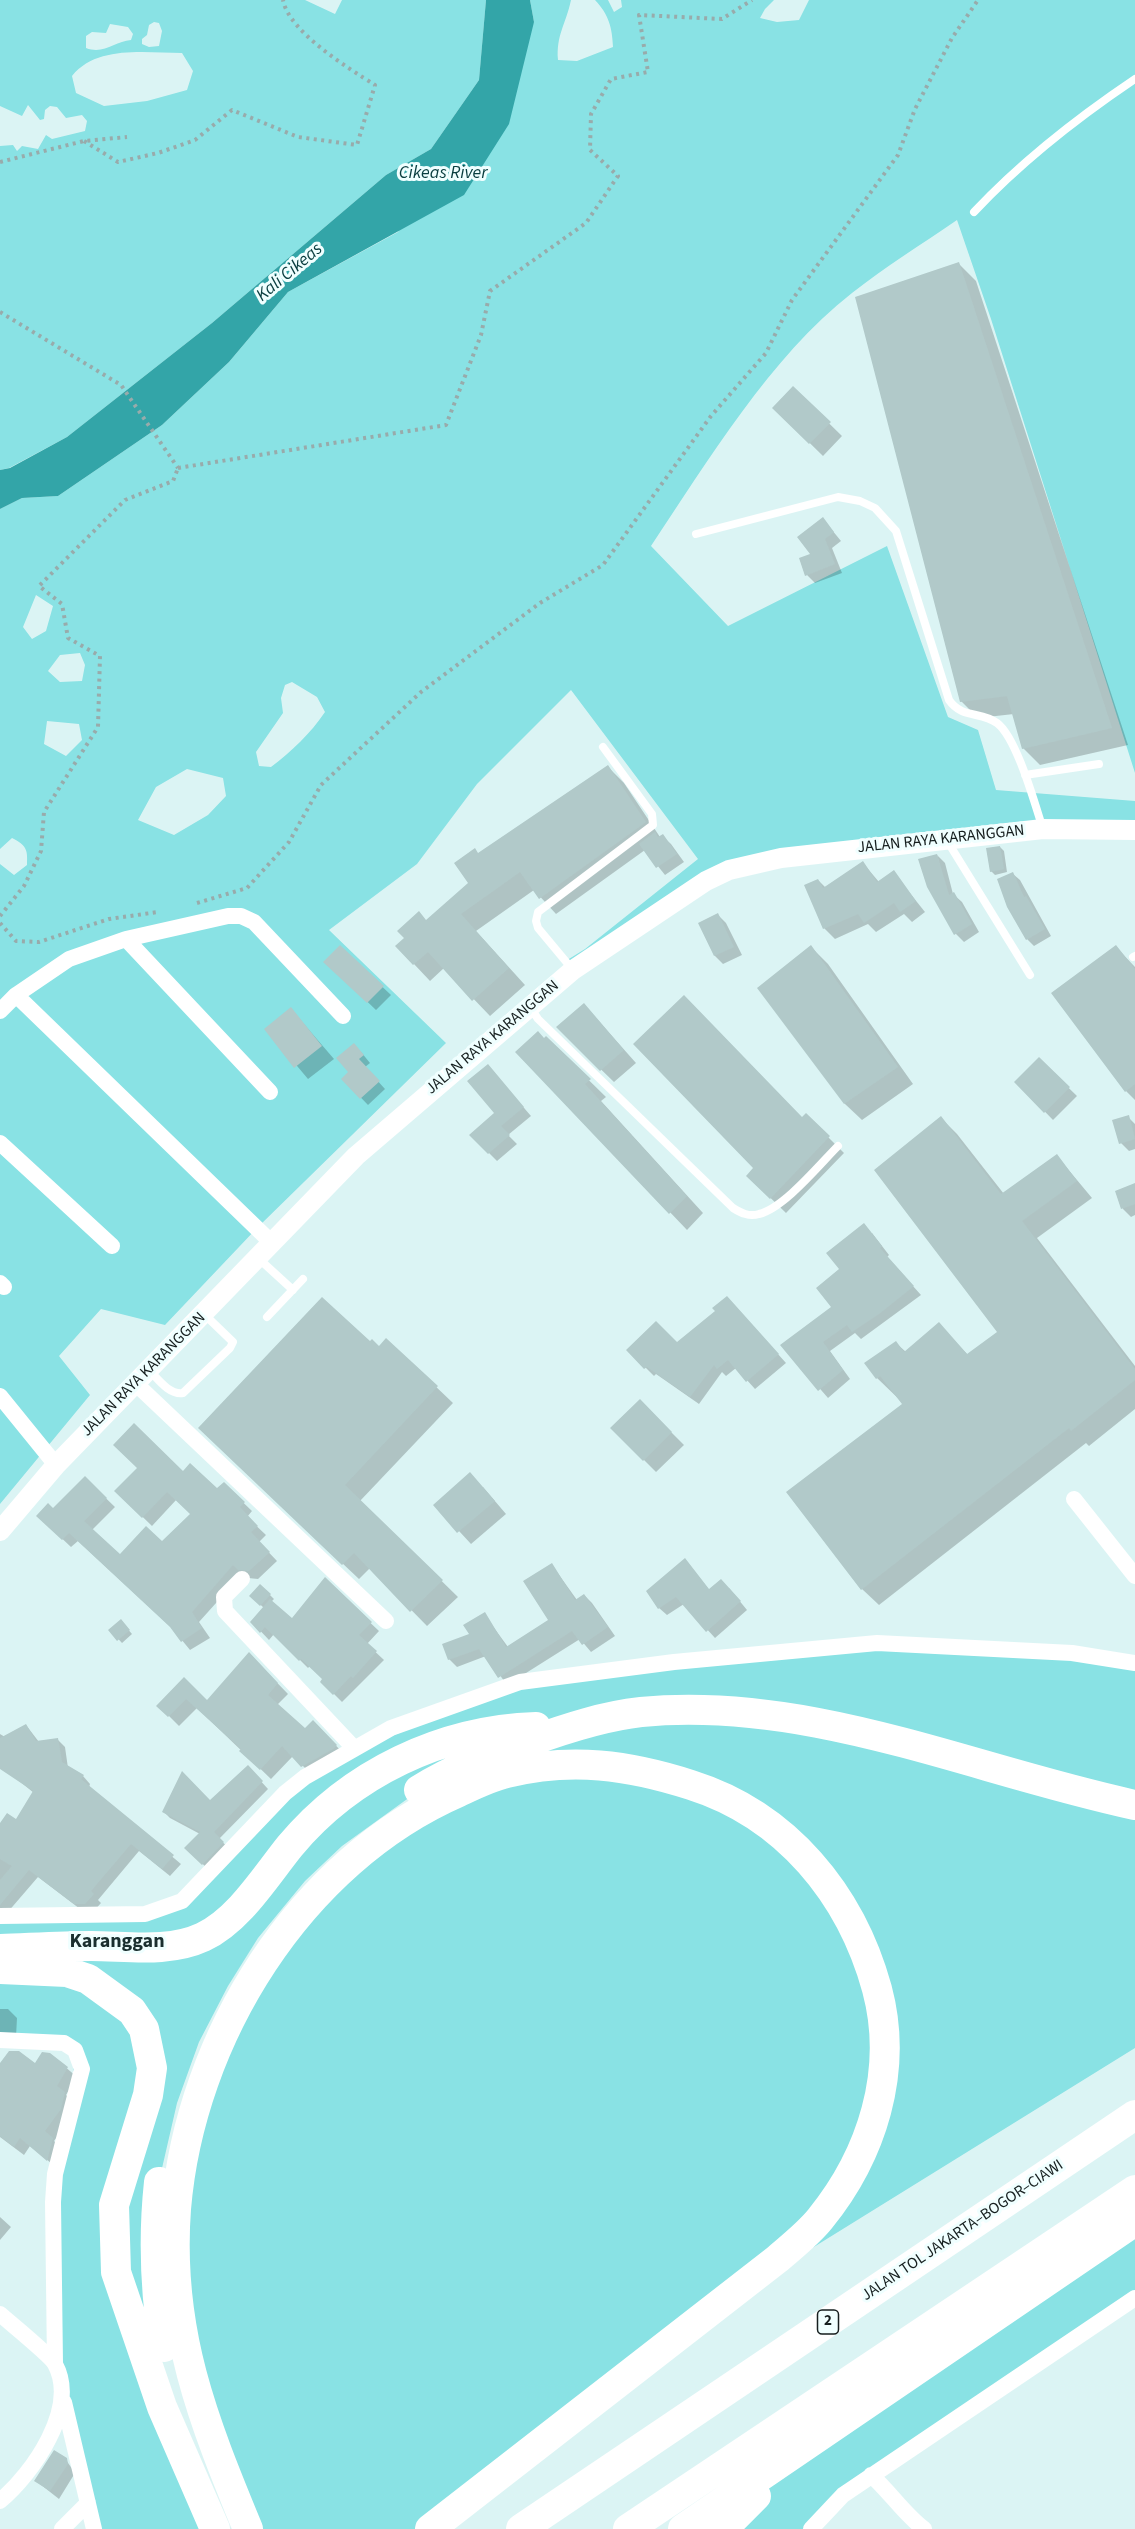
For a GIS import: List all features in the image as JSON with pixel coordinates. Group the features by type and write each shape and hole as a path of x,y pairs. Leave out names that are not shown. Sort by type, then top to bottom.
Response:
{"highway":[{"path":"232,2529 180,2401 165,2352 157,2302 155,2223 160,2177 177,2103 199,2042 228,1986 258,1938 304,1881 342,1846 428,1784 481,1758 575,1726 640,1712 708,1710 777,1716 846,1728 1078,1792 1135,1804"},
{"path":"0,1949 174,1946 189,1943 220,1927 295,1841 328,1808 386,1767 412,1754 462,1737 508,1728 575,1726"},
{"path":"248,2529 205,2424 183,2346 176,2281 176,2221 186,2143 204,2079 225,2029 252,1981 290,1925 341,1871 381,1836 426,1806 474,1785 505,1773 542,1767 589,1764 643,1770 717,1794 764,1820 810,1860 844,1907 867,1953 881,2005 884,2053 881,2095 868,2141 849,2180 817,2223 776,2260 430,2529"},
{"path":"0,1969 67,1972 88,1979 132,2011 144,2029 152,2068 148,2095 114,2205 116,2272 162,2407 215,2529"},
{"name":"JALAN TOL JAKARTA–BOGOR–CIAWI","path":"521,2529 1135,2115"},
{"path":"628,2529 1135,2190"},
{"path":"683,2529 1135,2221"},
{"path":"723,2529 832,2428"}],"street":[{"name":"JALAN RAYA KARANGGAN","path":"0,1531 56,1465 356,1156 573,970 706,882 729,870 781,858 1043,829 1135,830"},
{"path":"0,1011 16,995 69,959 126,939 228,916 241,916 254,922 343,1016"},
{"path":"126,939 270,1092"},
{"path":"16,995 272,1243"},
{"path":"0,1143 112,1246"},
{"path":"135,1383 386,1621"},
{"path":"0,1396 56,1465"},
{"path":"1074,1499 1135,1576"},
{"path":"242,1579 224,1597 225,1611 354,1748"},
{"path":"0,1916 145,1914 182,1901 285,1793 305,1777 391,1728 520,1682 674,1662 877,1643 1072,1653 1135,1663"},
{"path":"0,2040 64,2043 75,2050 82,2069 55,2174 52,2301 55,2364 94,2529"},
{"path":"811,2529 843,2495 871,2475 1135,2298"},
{"path":"0,2314 55,2364"},
{"path":"0,2501 15,2488 32,2467 64,2402"},
{"path":"871,2475 888,2490 912,2520 924,2529"},
{"path":"62,2529 88,2503"}],"lane":[{"path":"974,212 1004,180 1102,101 1135,80"},
{"path":"696,534 838,497 860,501 875,508 896,531 949,700 959,711 988,718 1003,728 1025,775 1043,829"},
{"path":"573,970 538,928 536,921 538,912 653,825 652,814 603,747"},
{"path":"1025,775 1099,764"},
{"path":"946,839 1030,975"},
{"path":"529,1007 538,1019 724,1200 744,1214 757,1215 772,1209 838,1146"},
{"path":"258,1258 293,1290"},
{"path":"267,1317 303,1279"},
{"path":"149,1370 170,1390 177,1394 183,1393 230,1348 233,1342 204,1314"}],"path":[{"path":"84,141 118,162 158,153 195,140 232,110 298,137 357,145 375,85 324,52 285,10 283,0"},
{"path":"178,468 447,425 481,335 490,291 586,223 618,176 590,150 591,114 612,79 648,72 639,15 722,19 752,0"},
{"path":"188,906 247,888 289,842 321,785 421,692 540,603 603,565 711,416 766,353 792,300 898,155 920,99 952,38 978,0"},
{"path":"0,162 84,141 127,137"},
{"path":"0,312 121,385 178,468"},
{"path":"0,916 24,886 41,851 45,812 98,727 100,656 68,638 62,604 39,586 125,500 173,481 178,468"},
{"path":"0,923 16,941 39,942 109,919 166,911"}],"shaded area":[{"path":"0,0 305,0 335,14 342,0 486,0 479,80 431,149 386,175 212,323 67,437 9,468 0,470 0,146 13,145 17,151 22,146 38,149 46,135 52,139 85,131 87,121 82,115 66,118 57,107 50,106 45,110 44,119 40,120 28,105 22,116 0,106","holes":["154,22 159,23 162,31 159,46 149,47 142,44 142,39 147,35 149,25","110,24 128,27 133,34 131,40 104,49 86,48 86,36 92,32 106,33","138,52 182,53 193,71 187,90 147,101 104,106 76,93 72,76 82,66 108,55"]},
{"path":"530,0 571,0 560,36 558,60 577,61 613,47 609,22 595,0 608,0 614,12 622,7 621,0 774,0 760,18 777,22 799,20 809,0 1135,0 1135,773 991,319 957,220 852,293 794,348 767,379 718,445 651,546 728,626 887,546 948,717 978,730 996,790 1135,801 1135,830 756,862 573,970 564,962 585,949 698,859 571,690 477,784 417,864 329,930 446,1043 257,1228 165,1325 101,1309 59,1356 90,1395 0,1504 0,864 14,875 27,865 27,860 25,848 12,838 0,849 0,509 22,498 58,496 162,425 229,362 288,292 398,232 534,22","holes":["36,595 53,606 46,631 32,639 23,627","80,653 85,665 82,681 60,682 48,671 60,655","292,682 317,697 325,712 307,735 279,761 271,767 259,766 256,752 283,713 281,698 285,685","47,721 79,724 82,740 66,756 44,744","187,769 223,778 226,796 208,815 174,835 138,820 156,787"]},
{"path":"877,1643 1135,1663 1135,2048 788,2263 430,2529 248,2529 205,2424 176,2209 252,1981 428,1784 342,1846 305,1881 258,1938 228,1986 199,2042 177,2103 160,2177 157,2302 137,2327 215,2529 94,2529 64,2402 53,2202 69,2119 75,2050 0,2040 0,1916 146,1914 182,1901 257,1823 330,1762 520,1682"},
{"path":"1135,2221 1135,2298 905,2453 811,2529 683,2529"}],"water":[{"name":"Cikeas River","path":"486,0 530,0 534,22 509,124 464,195 288,292 229,362 162,425 58,496 22,498 0,509 0,470 10,468 67,437 212,323 386,175 431,149 479,80"}],"building":[{"path":"959,262 1112,728 1022,749 1007,696 960,702 855,297"},
{"path":"793,386 831,422 809,444 772,408"},
{"path":"823,517 834,532 825,539 835,564 805,576 799,558 810,554 797,537"},
{"path":"608,765 646,822 539,899 520,872 461,914 509,968 472,1001 428,952 413,965 395,946 404,938 397,931 419,911 426,920 468,883 454,863 475,848 478,853"},
{"path":"655,832 658,837 663,834 677,854 656,868 639,844"},
{"path":"1000,846 1004,869 990,872 986,848"},
{"path":"937,854 949,895 954,892 972,924 954,935 927,887 918,859"},
{"path":"863,861 877,882 894,870 916,901 900,912 894,903 864,923 858,914 823,929 804,885 818,879 823,888"},
{"path":"1013,872 1024,897 1026,896 1045,929 1026,940 1007,907 997,879"},
{"path":"718,913 734,947 714,956 698,923"},
{"path":"340,945 384,986 367,1003 323,962"},
{"path":"811,945 898,1067 844,1104 757,988"},
{"path":"1116,945 1135,969 1135,1084 1125,1092 1051,993"},
{"path":"684,995 802,1117 806,1113 830,1136 770,1199 746,1176 753,1168 633,1044"},
{"path":"584,1003 624,1050 600,1071 556,1027"},
{"path":"291,1007 322,1046 294,1068 264,1029"},
{"path":"538,1031 591,1079 585,1084 687,1196 669,1214 515,1052"},
{"path":"354,1043 364,1055 359,1059 380,1081 360,1099 341,1079 348,1072 336,1058"},
{"path":"1039,1057 1070,1087 1044,1113 1014,1082"},
{"path":"488,1064 524,1107 501,1126 510,1135 488,1154 469,1135 494,1113 467,1081"},
{"path":"1129,1115 1135,1139 1119,1144 1112,1120"},
{"path":"941,1116 1001,1194 1057,1154 1077,1181 1022,1221 1135,1369 1135,1380 1071,1431 1069,1428 861,1590 786,1492 902,1404 880,1376 876,1379 864,1363 896,1341 904,1352 939,1322 967,1354 997,1332 874,1170"},
{"path":"1135,1183 1135,1204 1121,1209 1115,1191"},
{"path":"864,1223 882,1246 880,1248 914,1286 852,1332 847,1325 823,1342 843,1370 818,1391 780,1345 831,1307 816,1288 839,1269 826,1253"},
{"path":"727,1296 779,1354 746,1382 728,1360 717,1369 714,1365 690,1397 647,1367 644,1369 626,1350 656,1321 677,1342 715,1311 712,1308"},
{"path":"322,1297 370,1341 372,1339 379,1346 386,1338 438,1386 345,1485 443,1580 410,1612 354,1553 342,1565 198,1428"},
{"path":"640,1399 672,1432 643,1461 610,1428"},
{"path":"134,1423 183,1471 190,1463 217,1488 224,1482 245,1502 240,1507 258,1526 251,1532 270,1552 249,1571 238,1570 233,1565 192,1612 202,1628 181,1642 170,1627 69,1533 62,1540 36,1516 48,1503 53,1508 85,1476 107,1498 84,1521 120,1554 146,1526 162,1541 190,1514 167,1492 142,1518 114,1491 137,1468 113,1445"},
{"path":"470,1472 495,1501 457,1533 433,1505"},
{"path":"685,1558 709,1589 721,1579 741,1601 706,1632 676,1597 658,1609 646,1591"},
{"path":"552,1563 575,1600 584,1594 608,1627 582,1645 572,1631 498,1678 479,1649 448,1660 442,1644 469,1634 463,1625 485,1612 506,1647 548,1620 523,1581"},
{"path":"325,1577 372,1622 359,1635 377,1651 353,1678 351,1676 333,1695 320,1682 322,1679 301,1659 299,1661 265,1627 260,1633 250,1622 270,1599 292,1618"},
{"path":"260,1584 271,1594 260,1606 249,1596"},
{"path":"121,1619 130,1630 117,1641 108,1630"},
{"path":"249,1652 278,1683 268,1695 305,1728 313,1720 337,1745 333,1749 301,1767 282,1746 260,1770 239,1751 241,1749 186,1699 168,1717 156,1706 184,1677 207,1700"},
{"path":"26,1724 36,1741 58,1738 62,1762 84,1775 81,1779 174,1855 162,1869 131,1844 91,1891 94,1894 85,1904 74,1904 29,1870 0,1905 0,1880 12,1866 0,1859 0,1823 7,1813 16,1819 33,1791 0,1769 0,1738"},
{"path":"248,1765 263,1781 214,1832 224,1842 202,1865 184,1848 200,1832 162,1812 182,1771 210,1800"},
{"path":"9,2051 19,2051 35,2063 42,2052 50,2053 68,2067 57,2086 65,2092 61,2109 45,2131 53,2138 47,2161 20,2138 14,2147 0,2136 0,2063"},
{"path":"54,2450 67,2458 68,2464 50,2491 34,2481"}],"district":[{"name":"Karanggan","path":"117,1943"}],"water label":[{"name":"Kali Cikeas","path":"290,273"}]}
